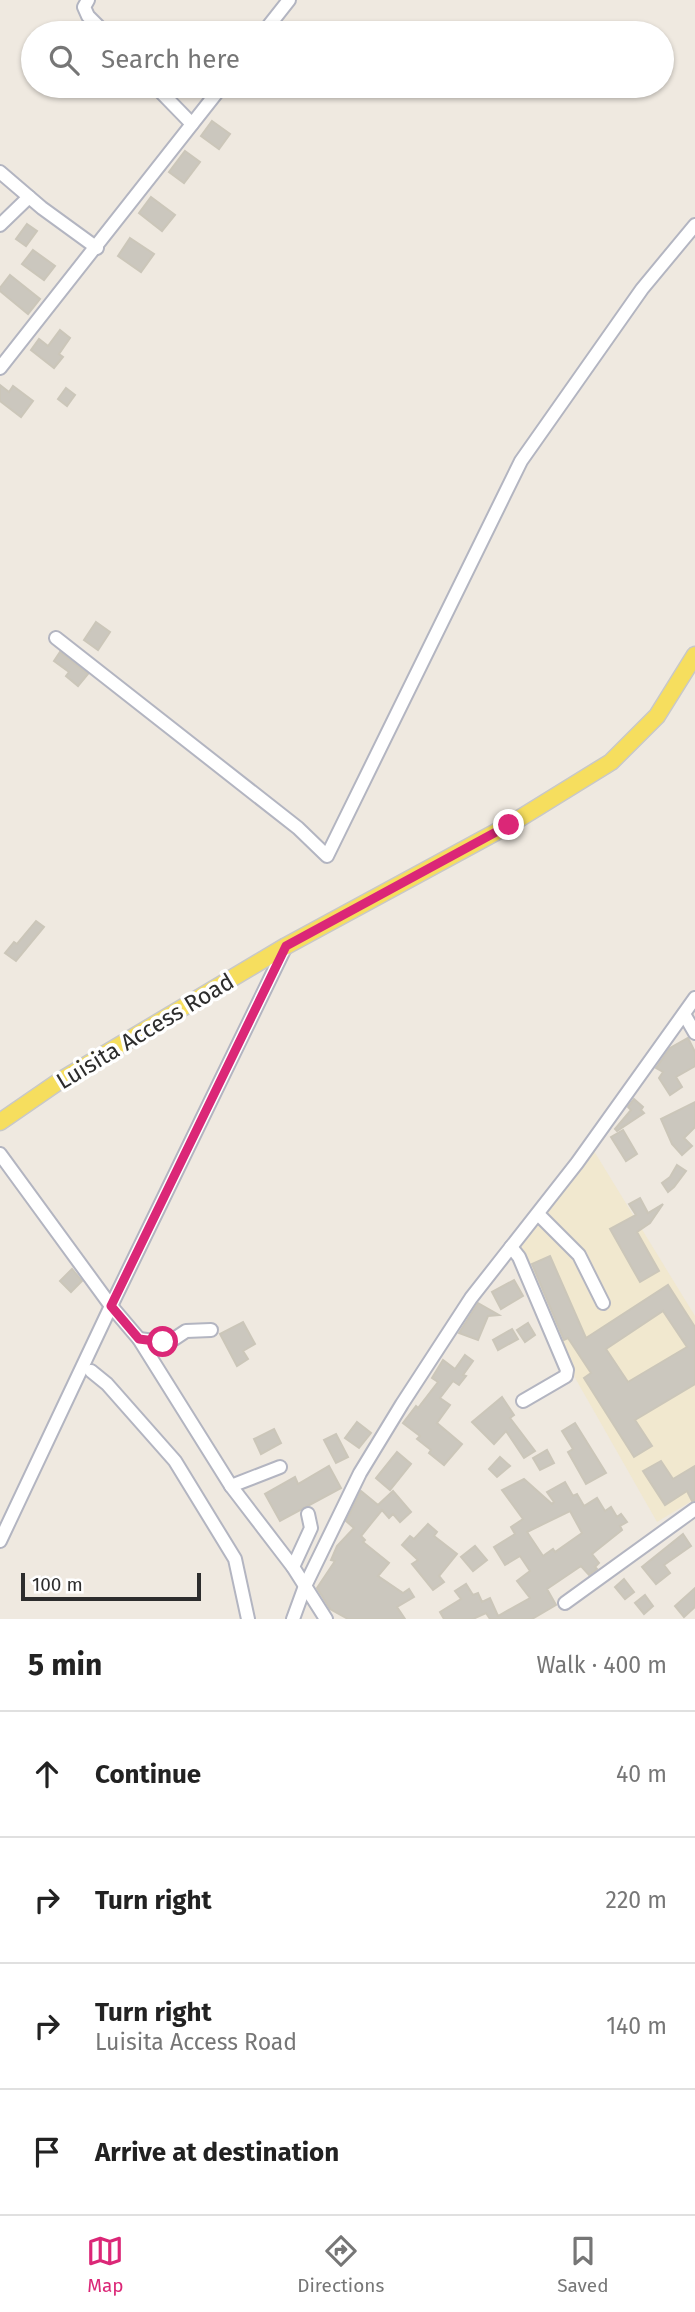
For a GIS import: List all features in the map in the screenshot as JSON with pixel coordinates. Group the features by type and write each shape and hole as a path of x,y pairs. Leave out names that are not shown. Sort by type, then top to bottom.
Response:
{"main road":[{"name":"Luisita Access Road","path":"0,1122 70,1076 286,946 509,825 611,762 657,716 695,655"}],"street":[{"path":"88,0 84,7 93,21"},
{"path":"272,21 289,0"},
{"path":"167,98 192,124"},
{"path":"0,368 213,98"},
{"path":"0,173 97,248"},
{"path":"0,225 29,197"},
{"path":"56,638 298,828 327,856 521,461 642,289 695,225"},
{"path":"0,1541 286,946"},
{"path":"293,1619 360,1474 381,1437 471,1298 593,1141 695,998"},
{"path":"684,1014 695,1033"},
{"path":"0,1154 111,1306 139,1339 231,1486 293,1567 326,1619"},
{"path":"538,1214 579,1255 603,1303"},
{"path":"511,1247 519,1257 567,1370 566,1376 523,1401"},
{"path":"139,1339 163,1342 186,1331 211,1330"},
{"path":"92,1371 107,1384 175,1461 235,1559 248,1619"},
{"path":"231,1486 280,1467"},
{"path":"565,1603 695,1509"},
{"path":"293,1567 311,1528 308,1514"}],"shaded area":[{"path":"594,1151 695,1316 695,1499 657,1522 574,1376 519,1250"}],"building":[{"path":"212,121 230,134 219,149 201,136"},
{"path":"185,151 200,162 184,183 169,172"},
{"path":"151,197 175,215 162,231 139,213"},
{"path":"27,224 37,231 26,246 16,239"},
{"path":"130,238 154,254 141,272 118,256"},
{"path":"33,250 55,266 44,280 22,264"},
{"path":"10,275 40,299 28,314 0,291"},
{"path":"60,330 70,338 59,354 63,357 54,368 31,350 39,339 48,346"},
{"path":"0,385 9,392 13,386 33,401 21,417 0,401"},
{"path":"66,388 75,395 67,406 58,399"},
{"path":"96,622 110,632 98,650 84,640"},
{"path":"60,652 88,674 78,686 66,676 69,672 54,661"},
{"path":"36,921 44,927 16,961 5,953 14,942 17,944"},
{"path":"688,1038 695,1052 695,1066 676,1077 682,1087 670,1095 659,1078 663,1072 656,1068 670,1048"},
{"path":"634,1099 643,1107 641,1110 644,1113 617,1131 615,1129 631,1110 628,1107"},
{"path":"695,1102 695,1127 684,1138 692,1146 682,1155 672,1144 661,1119"},
{"path":"623,1130 637,1154 626,1161 611,1137"},
{"path":"677,1165 686,1171 668,1192 662,1183 670,1177"},
{"path":"640,1198 648,1213 663,1204 650,1223 637,1232 659,1271 640,1282 610,1229 636,1215 629,1204"},
{"path":"550,1256 586,1338 668,1285 695,1327 695,1384 635,1420 652,1446 634,1457 584,1378 591,1373 568,1338 564,1340 532,1264","holes":["663,1311 687,1347 628,1382 606,1349"]},
{"path":"72,1269 82,1281 71,1292 60,1281"},
{"path":"514,1280 523,1296 501,1309 492,1292"},
{"path":"478,1303 499,1315 488,1316 478,1340 459,1333"},
{"path":"243,1322 255,1344 243,1351 248,1359 237,1366 220,1334"},
{"path":"528,1323 535,1335 525,1342 517,1330"},
{"path":"512,1329 518,1339 498,1350 493,1340"},
{"path":"465,1355 473,1361 463,1375 466,1376 459,1385 453,1381 440,1398 450,1405 437,1423 462,1444 444,1465 417,1439 420,1436 403,1423 438,1382 432,1378 443,1360 455,1369"},
{"path":"502,1397 514,1415 510,1418 535,1451 524,1458 506,1431 494,1444 472,1422"},
{"path":"357,1422 371,1433 359,1448 345,1438"},
{"path":"575,1423 606,1473 586,1484 568,1452 573,1449 562,1431"},
{"path":"274,1429 281,1443 261,1454 254,1439"},
{"path":"336,1434 348,1457 336,1463 324,1440"},
{"path":"547,1450 554,1463 540,1470 533,1458"},
{"path":"397,1452 411,1464 390,1490 376,1478"},
{"path":"500,1457 510,1466 497,1477 489,1469"},
{"path":"661,1461 673,1479 695,1466 695,1500 692,1501 687,1491 665,1505 643,1471"},
{"path":"329,1466 341,1488 280,1521 265,1494 295,1477 298,1484"},
{"path":"524,1479 552,1504 554,1502 547,1492 565,1482 573,1496 577,1494 584,1506 597,1498 605,1511 611,1507 617,1517 621,1514 627,1522 620,1526 622,1530 592,1554 599,1563 595,1567 597,1569 589,1575 581,1566 547,1589 556,1605 532,1619 490,1619 486,1613 473,1619 444,1619 440,1612 461,1599 455,1591 466,1584 473,1595 478,1593 482,1602 490,1598 498,1616 530,1598 517,1581 530,1571 520,1556 505,1565 494,1547 515,1534 511,1527 523,1519 502,1490","holes":["570,1511 582,1533 555,1552 553,1549 543,1556 527,1532"]},
{"path":"361,1491 378,1505 393,1491 411,1512 400,1522 393,1514 389,1518 382,1510 361,1536 365,1540 363,1542 389,1563 378,1576 403,1593 409,1589 414,1597 397,1607 405,1619 348,1619 330,1609 317,1588 335,1561 331,1560 337,1546 354,1528 346,1521"},
{"path":"428,1524 437,1532 434,1536 457,1554 439,1576 444,1582 433,1590 412,1564 418,1560 402,1545 410,1536 414,1539"},
{"path":"683,1534 691,1546 664,1565 670,1573 656,1584 642,1567"},
{"path":"475,1546 487,1560 473,1571 461,1557"},
{"path":"624,1579 634,1592 625,1599 615,1587"},
{"path":"695,1588 695,1607 684,1617 675,1606"},
{"path":"645,1595 653,1606 644,1614 635,1603"}],"route":[{"path":"163,1342 139,1339 111,1306 286,946 381,897 509,825"}]}
